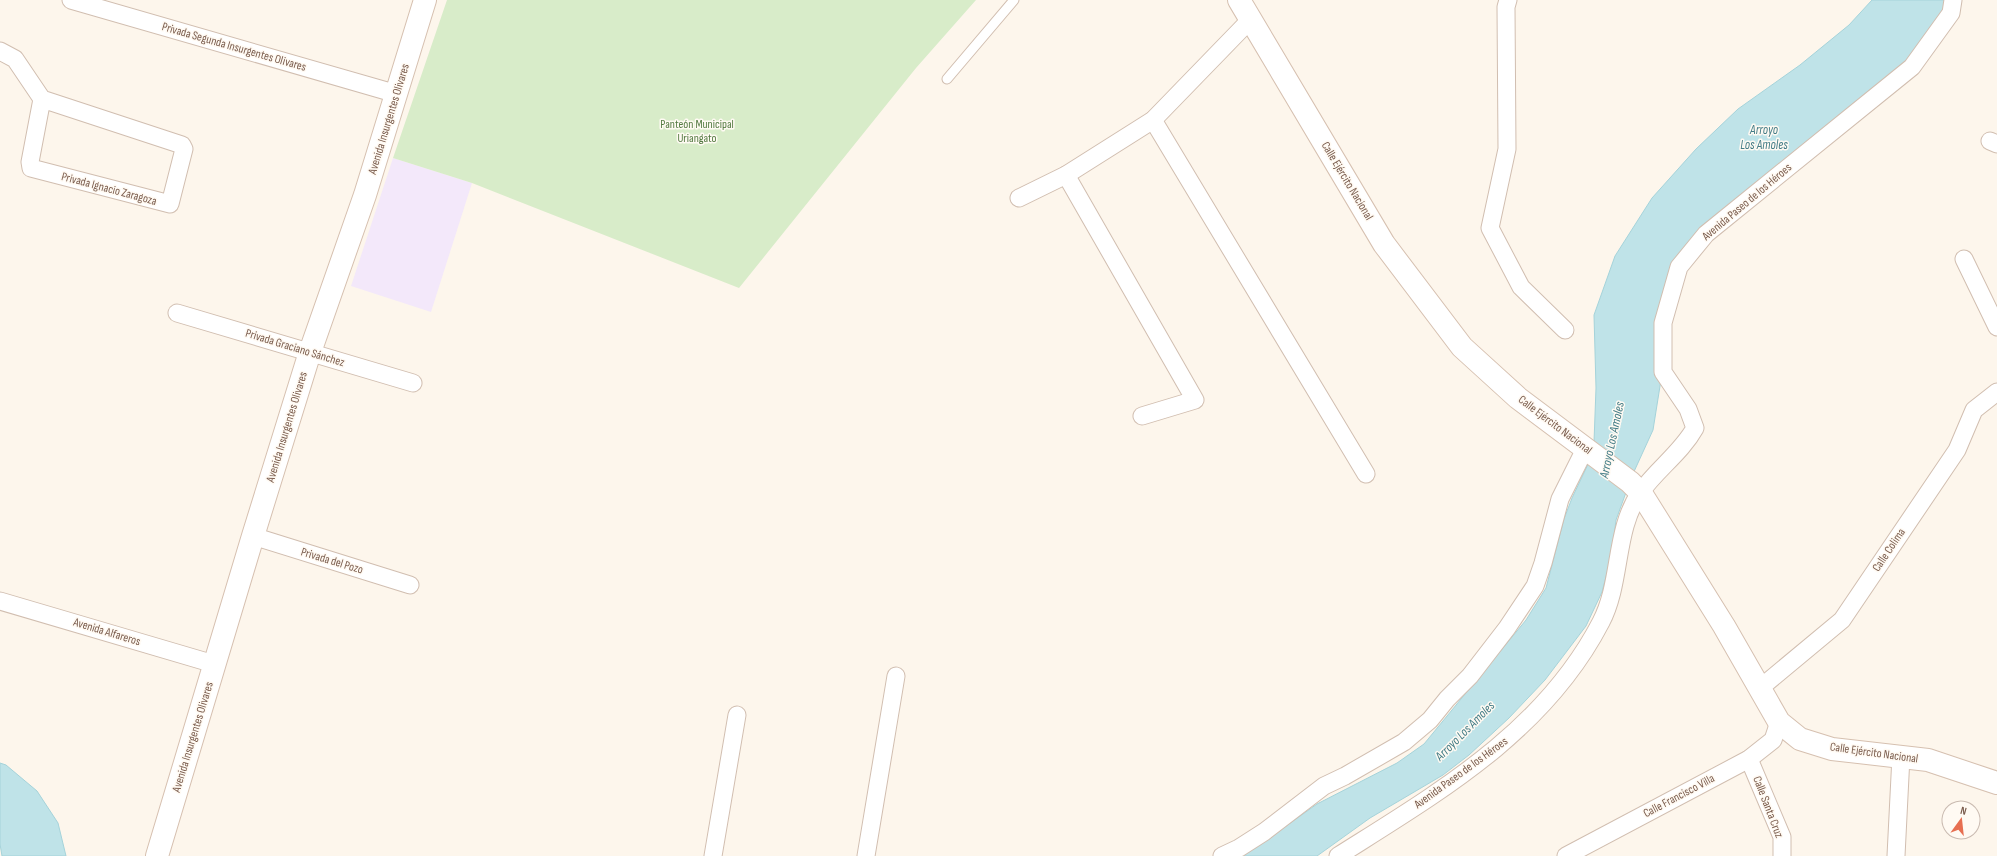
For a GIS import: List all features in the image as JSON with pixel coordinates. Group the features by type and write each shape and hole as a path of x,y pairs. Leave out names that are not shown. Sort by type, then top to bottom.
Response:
{"street":[{"name":"Privada Segunda Insurgentes Olivares","path":"71,0 397,94"},
{"name":"Avenida Insurgentes Olivares","path":"157,856 214,664 310,352 365,195 425,0"},
{"name":"Calle Ejército Nacional","path":"1239,0 1384,244 1458,341 1518,398 1635,487 1724,626 1779,722 1800,739 1832,749 1928,760 1997,783"},
{"name":"Avenida Paseo de los Héroes","path":"1338,856 1431,797 1510,738 1565,678 1583,654 1602,621 1614,586 1635,487 1688,440 1695,428 1688,409 1662,372 1663,324 1679,267 1706,234 1912,67 1951,12 1953,0"},
{"path":"1503,2 1507,149 1490,228 1521,287 1565,330"},
{"path":"1019,198 1066,175 1153,120 1251,19"},
{"path":"0,51 15,59 42,99"},
{"name":"Privada Ignacio Zaragoza","path":"42,99 182,144 184,149 170,204 31,168 30,162 42,99"},
{"path":"1153,120 1366,474"},
{"path":"1066,175 1195,400 1142,416"},
{"path":"1964,259 1997,327"},
{"name":"Privada Graciano Sánchez","path":"177,313 413,383"},
{"name":"Calle Colima","path":"1759,689 1842,620 1957,450 1974,410 1994,398"},
{"path":"1222,856 1239,848 1264,832 1324,786 1357,770 1404,742 1430,720 1447,699 1470,676 1507,628 1535,586 1544,563 1560,499 1588,451"},
{"name":"Privada del Pozo","path":"253,536 410,585"},
{"name":"Avenida Alfareros","path":"0,601 214,664"},
{"path":"866,856 896,676"},
{"path":"713,856 737,715"},
{"name":"Calle Francisco Villa","path":"1566,856 1749,759 1773,740 1779,722"},
{"path":"1896,856 1901,756"},
{"name":"Calle Santa Cruz","path":"1749,759 1782,837 1782,856"}],"lane":[{"path":"947,79 1014,0"}],"shaded area":[{"path":"393,158 472,183 431,312 351,286"}],"green space":[{"name":"Panteón Municipal Uriangato","path":"447,0 976,0 916,68 739,288 472,183 393,158"}],"water":[{"name":"Arroyo Los Amoles","path":"1872,0 1953,0 1912,67 1679,267 1653,430 1632,476 1616,520 1612,554 1602,592 1586,626 1545,680 1509,718 1469,755 1443,775 1370,818 1317,856 1232,856 1265,841 1317,804 1397,763 1424,744 1526,620 1546,588 1564,519 1591,458 1594,442 1596,388 1594,315 1615,256 1652,198 1696,149 1738,109 1800,65 1849,25"},
{"path":"0,763 6,765 37,791 58,823 66,856 2,856 0,844"}]}
